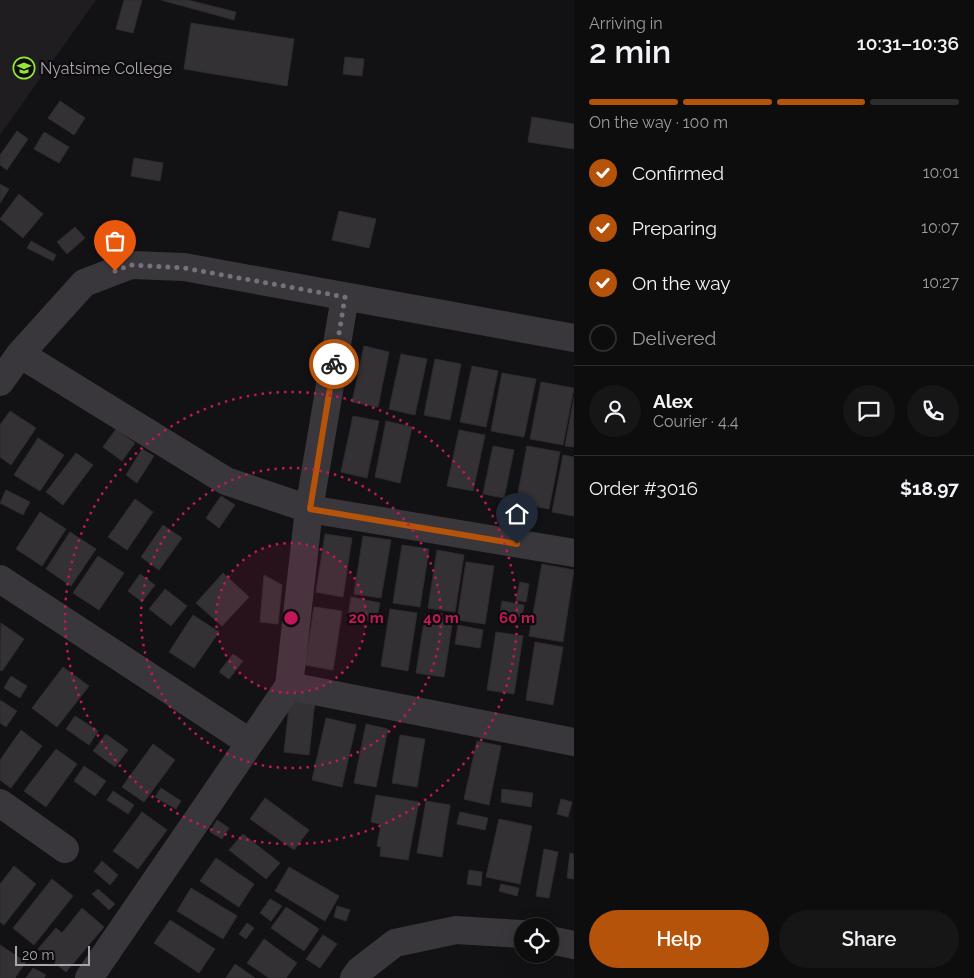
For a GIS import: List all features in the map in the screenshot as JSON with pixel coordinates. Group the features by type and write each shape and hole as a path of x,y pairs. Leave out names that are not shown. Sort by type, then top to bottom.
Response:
{"street":[{"path":"0,382 20,354 84,283 131,265 184,268 574,338"},
{"path":"89,978 289,686 310,509 345,297"},
{"path":"20,354 226,481 310,509 574,553"},
{"path":"0,579 249,742"},
{"path":"289,686 574,742"},
{"path":"0,803 65,849"},
{"path":"354,978 360,970 395,943 456,930 514,934"},
{"path":"559,942 574,945"}],"shaded area":[{"name":"Nyatsime College","path":"0,0 96,0 0,135"}],"building":[{"path":"124,0 142,0 133,33 116,29"},
{"path":"161,0 188,0 236,12 234,20"},
{"path":"191,23 294,39 287,86 184,69"},
{"path":"345,57 364,59 362,76 343,74"},
{"path":"60,101 85,118 74,135 48,118"},
{"path":"532,117 574,124 574,149 528,142"},
{"path":"17,131 28,139 7,170 0,165 0,155"},
{"path":"44,132 69,147 59,163 34,149"},
{"path":"134,158 163,163 160,181 131,176"},
{"path":"0,184 9,189 0,203"},
{"path":"19,194 43,214 23,238 0,219"},
{"path":"339,211 376,219 369,248 332,240"},
{"path":"75,227 85,238 67,254 57,242"},
{"path":"31,241 56,255 53,261 27,248"},
{"path":"364,346 389,352 378,407 352,402"},
{"path":"401,354 427,359 415,415 389,409"},
{"path":"435,359 461,364 450,420 424,415"},
{"path":"472,366 498,371 486,427 460,422"},
{"path":"502,373 536,379 524,437 491,431"},
{"path":"541,382 574,388 563,445 530,439"},
{"path":"574,397 574,447 565,446"},
{"path":"10,411 36,428 11,465 0,457 0,425"},
{"path":"353,416 379,421 367,478 341,472"},
{"path":"386,421 412,427 400,483 375,477"},
{"path":"116,429 135,443 122,461 103,447"},
{"path":"459,430 485,435 473,491 447,486"},
{"path":"38,438 64,455 40,491 14,475"},
{"path":"493,446 514,450 504,498 483,494"},
{"path":"527,446 560,452 549,509 516,503"},
{"path":"142,449 154,456 137,483 126,475"},
{"path":"76,453 93,465 63,505 46,492"},
{"path":"563,455 574,457 574,516 552,512"},
{"path":"6,490 30,502 23,515 0,503"},
{"path":"221,496 235,505 219,528 206,518"},
{"path":"135,499 153,512 127,550 108,537"},
{"path":"40,512 66,529 42,566 16,549"},
{"path":"163,525 182,538 159,570 141,557"},
{"path":"70,532 96,549 71,586 46,569"},
{"path":"325,534 352,538 343,597 316,592"},
{"path":"363,536 391,540 381,598 354,594"},
{"path":"402,545 429,549 420,607 393,603"},
{"path":"437,550 464,555 455,612 428,608"},
{"path":"98,556 124,573 99,610 73,593"},
{"path":"466,562 494,566 485,624 457,620"},
{"path":"542,564 574,570 563,642 529,636"},
{"path":"223,573 249,597 222,626 196,603"},
{"path":"140,574 155,585 142,602 128,591"},
{"path":"264,575 282,585 278,624 260,622"},
{"path":"520,582 529,584 526,602 516,600"},
{"path":"165,589 187,606 171,626 149,609"},
{"path":"351,597 380,603 376,622 348,617"},
{"path":"502,601 524,605 522,618 500,614"},
{"path":"314,607 342,611 333,670 305,665"},
{"path":"390,609 417,613 408,671 381,666"},
{"path":"193,615 219,632 194,668 169,652"},
{"path":"425,615 453,619 444,677 416,673"},
{"path":"1,623 24,639 2,671 0,670"},
{"path":"458,625 483,630 480,648 455,644"},
{"path":"496,632 523,636 514,694 487,690"},
{"path":"535,642 563,647 553,705 526,700"},
{"path":"233,654 243,661 229,679 219,672"},
{"path":"63,667 89,686 57,727 32,708"},
{"path":"11,676 27,686 20,698 4,688"},
{"path":"290,698 315,701 309,755 284,752"},
{"path":"0,700 17,711 6,727 0,723"},
{"path":"75,716 98,731 89,745 66,729"},
{"path":"326,718 356,725 342,787 312,780"},
{"path":"366,724 388,729 376,787 354,783"},
{"path":"21,730 42,746 11,788 0,780 0,760"},
{"path":"106,734 128,750 115,767 93,751"},
{"path":"400,735 425,739 417,787 392,783"},
{"path":"477,741 501,746 489,805 464,799"},
{"path":"153,744 175,760 144,802 122,787"},
{"path":"56,749 77,764 46,807 24,791"},
{"path":"84,766 106,781 95,796 74,781"},
{"path":"161,788 181,801 176,809 155,797"},
{"path":"502,789 533,793 531,807 501,802"},
{"path":"113,791 134,805 128,814 107,800"},
{"path":"376,795 419,802 408,860 380,856 381,847 377,846 381,824 371,822"},
{"path":"265,798 309,830 294,850 250,819"},
{"path":"561,799 572,802 568,817 557,814"},
{"path":"426,801 450,805 442,857 417,853"},
{"path":"142,812 167,830 138,869 113,851"},
{"path":"460,812 488,818 485,830 457,824"},
{"path":"499,819 532,826 520,884 486,877"},
{"path":"217,820 229,828 222,839 210,832"},
{"path":"243,834 280,863 266,879 229,850"},
{"path":"544,849 558,852 549,898 536,896"},
{"path":"570,853 574,854 574,879 567,878"},
{"path":"216,858 254,884 239,907 200,881"},
{"path":"102,861 118,875 110,885 94,871"},
{"path":"14,866 36,884 4,925 0,922 0,884"},
{"path":"289,867 339,896 325,921 275,891"},
{"path":"469,870 482,872 481,886 467,884"},
{"path":"52,879 73,896 34,945 13,928"},
{"path":"501,884 519,888 517,896 499,891"},
{"path":"191,888 237,916 223,939 177,911"},
{"path":"98,889 115,904 109,910 92,894"},
{"path":"270,899 282,906 271,921 260,913"},
{"path":"337,906 350,910 346,921 334,917"},
{"path":"286,907 319,929 304,951 271,928"},
{"path":"82,908 104,927 66,972 38,949 56,928 62,933"},
{"path":"170,920 215,949 199,973 154,943"},
{"path":"247,923 254,928 246,939 239,934"},
{"path":"323,935 337,944 320,968 306,959"},
{"path":"264,939 297,963 286,978 269,978 247,963"},
{"path":"0,945 26,962 15,978 0,978"},
{"path":"235,964 255,978 226,978"},
{"path":"33,968 46,975 44,978 26,978"}],"way so far":[{"path":"115,271 131,265 184,268 345,297 334,364"}],"place":[{"name":"Nyatsime College","path":"24,68"}],"route":[{"path":"334,364 310,509 517,544"}]}
